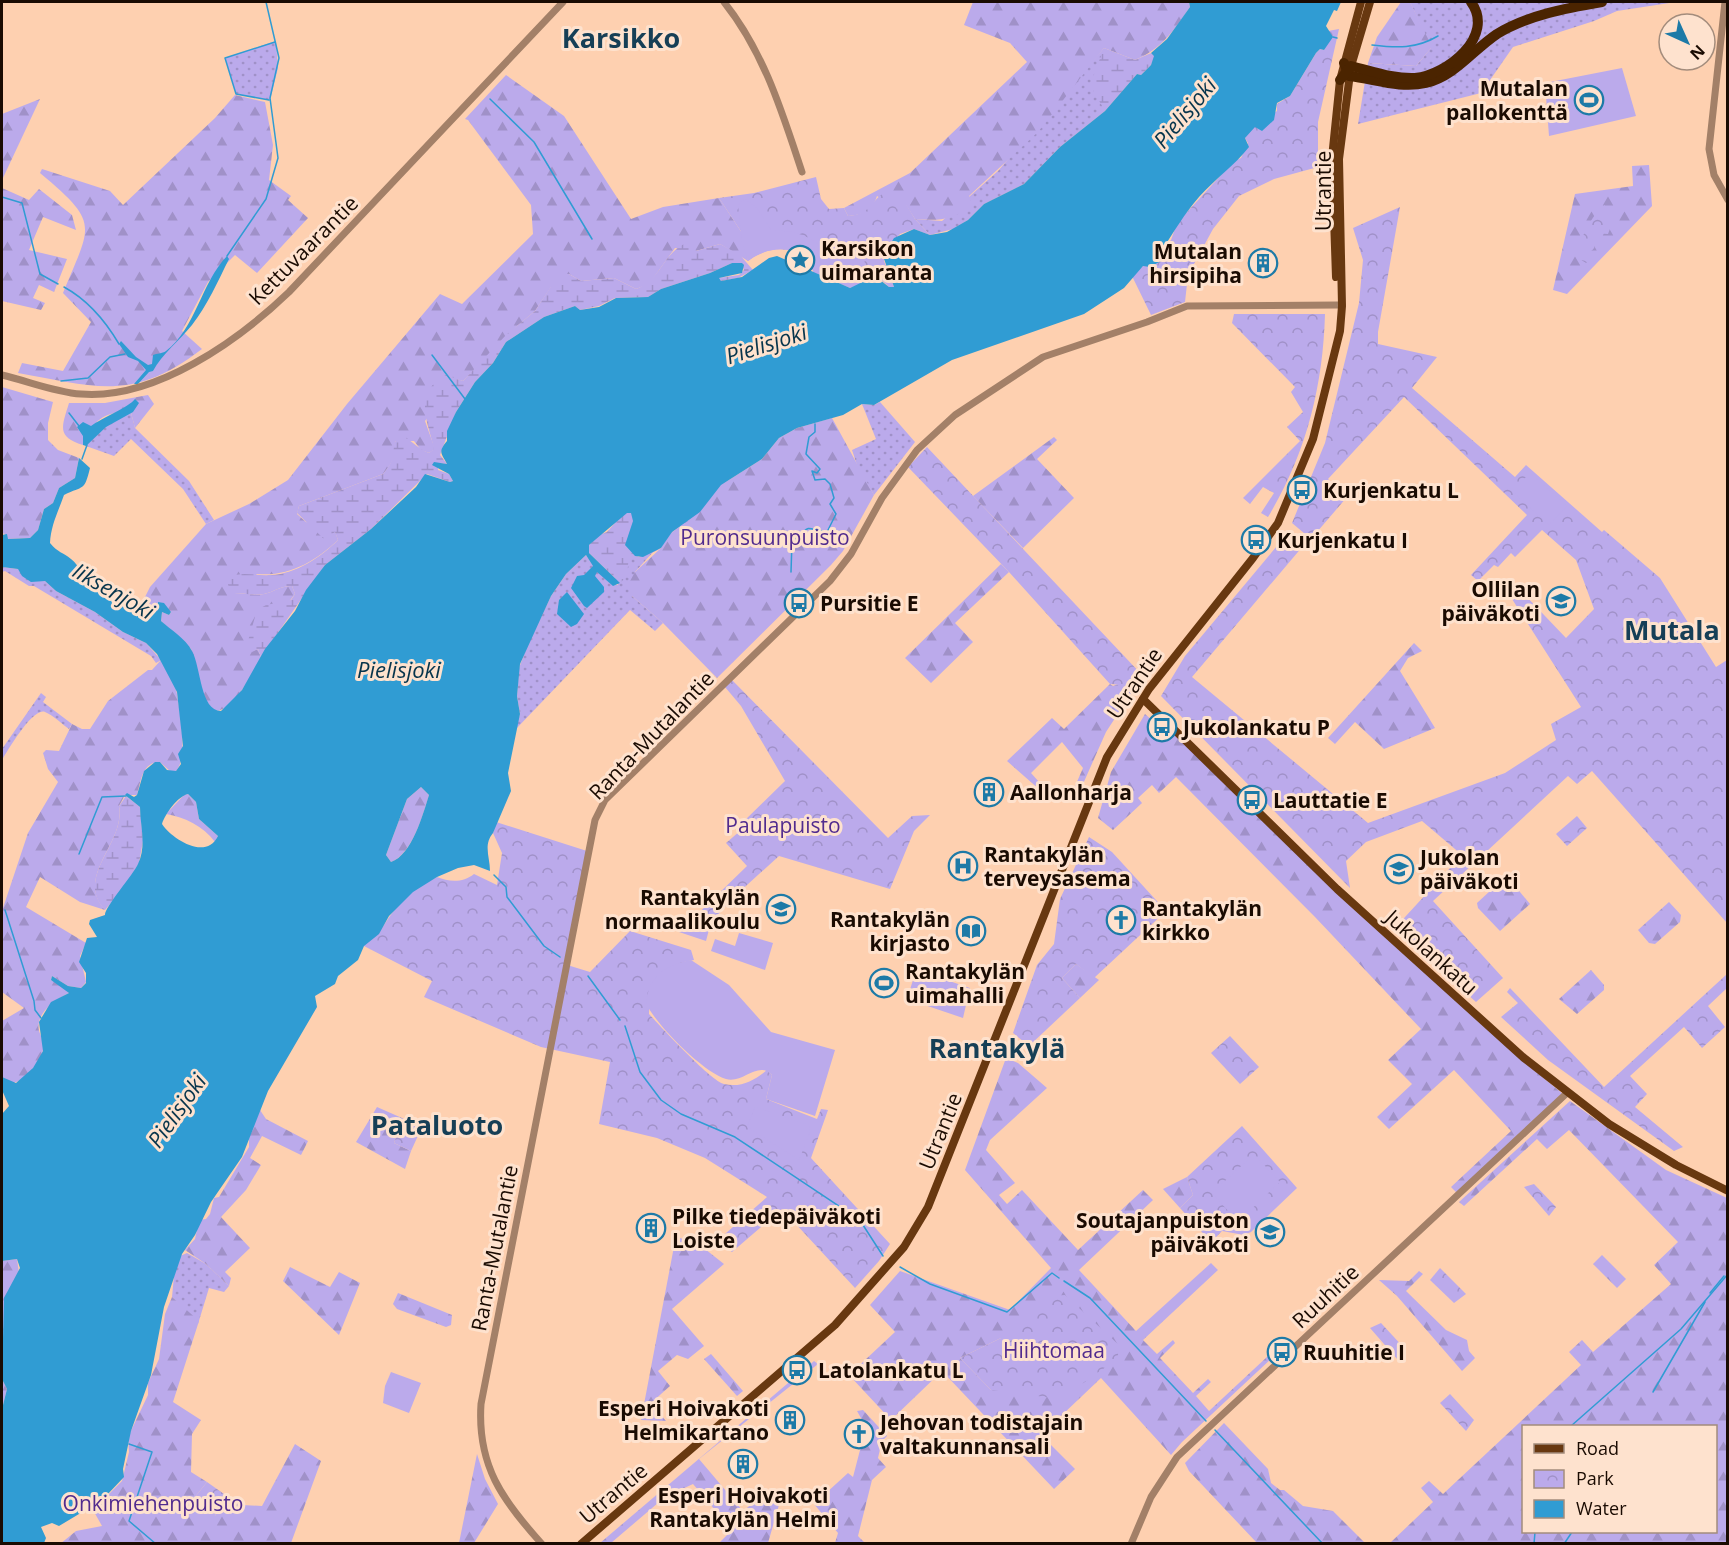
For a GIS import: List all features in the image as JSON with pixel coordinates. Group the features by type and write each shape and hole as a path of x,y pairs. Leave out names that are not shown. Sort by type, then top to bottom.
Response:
{"highway":[{"path":"1346,71 1408,78 1425,76 1441,70 1462,54 1476,32 1477,14 1471,2"},
{"path":"1346,71 1404,86 1428,83 1451,71 1508,28 1549,13 1602,2"}],"main road":[{"name":"Utrantie","path":"1328,382 1338,305 1332,158 1346,71 1361,2"},
{"name":"Utrantie","path":"581,1544 818,1341 872,1285 904,1247 928,1207 1107,757 1143,699 1253,558 1278,522 1313,439 1328,382 1342,306 1339,159 1346,71 1370,2"},
{"name":"Jukolankatu","path":"1143,699 1336,889 1502,1040 1567,1093 1647,1148 1728,1191"}],"street":[{"name":"Kettuvaarantie","path":"2,375 58,390 107,394 150,385 189,366 263,315 289,292 563,2"},
{"path":"724,2 751,43 771,81 802,172"},
{"path":"1725,2 1709,149 1714,175 1728,200"},
{"name":"Ranta-Mutalantie","path":"542,1544 514,1513 499,1491 485,1457 481,1412 595,820 605,800 830,581 851,554 882,498 916,450 955,415 997,386 1052,353 1147,322 1186,306 1338,305"},
{"name":"Ruuhitie","path":"1131,1544 1151,1497 1177,1457 1567,1093"}],"green space":[{"path":"973,2 1189,2 1190,7 1167,38 1144,56 1135,60 1104,48 1038,132 969,196 973,206 945,219 915,219 906,205 898,210 877,196 866,211 848,216 844,208 910,173 1027,62 1010,43 964,25"},
{"path":"1401,2 1410,2 1432,47 1416,66 1368,63 1377,37"},
{"path":"1410,2 1676,2 1617,11 1594,21 1513,47 1481,93 1358,124 1368,63 1416,66 1431,48"},
{"path":"1339,29 1318,122 1318,167 1274,179 1239,196 1213,229 1188,275 1185,302 1151,315 1132,276 1171,240 1177,223 1234,161 1241,158 1248,143 1245,138 1249,130 1277,111 1277,104 1290,96 1316,53 1320,49 1324,50 1328,31"},
{"path":"276,41 278,68 270,100 236,94 225,58"},
{"path":"1104,48 1105,111 1060,147 1024,184 984,204 968,220 953,229 930,235 915,219 942,221 998,171"},
{"path":"1104,48 1135,60 1151,53 1155,56 1151,65 1141,75 1137,74 1105,111 1090,85"},
{"name":"Mutalan pallokenttä","path":"1622,68 1636,116 1549,136 1545,83"},
{"path":"506,75 564,116 631,219 663,207 719,198 744,236 748,261 720,244 696,251 675,248 649,284 636,289 614,278 581,281 569,274 551,287 535,311 463,381 456,379 425,421 435,449 429,453 421,450 414,441 395,441 393,459 383,474 299,506 297,514 306,522 335,531 338,540 321,555 301,566 280,573 257,574 234,593 261,595 292,586 295,594 252,651 258,649 261,657 242,690 229,705 215,711 206,705 191,649 161,621 162,612 169,615 171,612 138,611 150,587 206,524 249,504 288,480 347,404 440,294 462,304 533,234 531,205 465,119"},
{"path":"235,95 265,102 273,145 269,180 291,196 288,200 308,218 257,273 235,255 208,282 182,331 202,349 177,366 134,384 113,386 70,383 18,373 22,363 63,371 91,322 63,293 80,252 85,226 73,204 40,173 42,169 110,191 123,205 215,118"},
{"path":"40,99 2,180 2,114"},
{"path":"1649,165 1652,206 1567,294 1553,290 1575,194 1633,186 1632,166"},
{"path":"816,177 821,199 829,209 844,208 848,216 856,215 867,210 887,191 897,209 906,204 915,219 930,235 914,229 900,234 887,248 884,261 894,287 889,287 879,277 850,288 814,273 806,255 791,250 776,249 755,256 748,261 744,236 719,198 754,193"},
{"path":"2,188 29,200 39,189 72,215 76,230 43,217 29,250 67,259 54,292 39,285 33,298 45,303 41,310 2,301"},
{"path":"745,199 757,208 771,230 805,236 834,256 861,246 867,252 864,264 844,274 851,287 814,273 806,255 791,250 776,249 755,256 748,261 742,243 738,205"},
{"path":"1605,205 1605,211 1619,219 1611,226 1608,234 1592,233 1595,241 1594,249 1588,253 1592,260 1586,263 1575,256 1591,221"},
{"path":"1400,207 1378,332 1378,344 1437,357 1412,388 1515,477 1526,465 1602,532 1604,530 1660,578 1716,667 1727,660 1727,923 1592,771 1577,784 1568,776 1433,901 1503,978 1476,1002 1394,929 1462,855 1422,821 1366,842 1346,861 1350,888 1161,696 1185,656 1287,534 1303,546 1192,677 1368,823 1505,773 1556,740 1551,724 1581,707 1512,599 1522,592 1566,638 1594,609 1576,560 1542,530 1515,557 1511,553 1498,567 1494,565 1478,581 1471,575 1527,515 1404,397 1328,479 1347,497 1311,539 1292,523 1325,443 1359,303 1363,260 1353,228"},
{"path":"686,243 696,251 720,244 740,255 753,270 738,278 721,281 718,278 739,275 744,270 741,263 732,263 710,273 661,289 648,297 615,298 599,306 580,310 575,306 544,317 506,342 493,363 475,382 456,412 440,455 447,464 438,463 438,470 449,474 453,481 427,474 371,529 325,565 261,657 258,649 252,652 248,641 257,610 266,605 291,600 295,594 292,586 260,595 234,593 228,585 228,577 290,572 316,558 338,540 335,532 324,539 297,513 299,506 383,474 391,462 399,433 429,453 434,449 425,408 429,390 435,382 446,375 463,381 506,335 535,311 559,274 569,274 581,281 614,278 636,289 651,280 672,254"},
{"path":"1234,314 1325,314 1321,368 1310,419 1293,469 1268,517 1261,513 1274,493 1263,487 1250,504 1243,498 1300,441 1287,427 1303,412 1291,392 1295,387 1232,323"},
{"path":"2,387 53,402 48,423 48,440 58,450 79,458 75,478 59,488 53,503 44,509 38,530 30,538 7,539 4,533 2,535"},
{"path":"148,395 154,404 135,428 130,409 100,419 83,445 68,438 63,430 69,403 105,403"},
{"path":"880,402 915,442 874,495 858,468 852,450 876,439 862,404 874,405"},
{"path":"130,409 135,428 189,481 214,520 206,524 183,489 131,439 114,456 86,446 92,436"},
{"name":"Puronsuunpuisto","path":"832,418 874,495 843,551 831,565 717,678 663,623 632,596 629,583 635,572 661,548 666,537 687,521 721,485 762,459 779,438 797,428"},
{"path":"1054,437 1057,440 1037,459 1074,498 1023,548 973,496"},
{"path":"927,447 1142,675 1134,689 1127,681 1121,685 1110,684 1009,572 908,467"},
{"path":"1530,473 1567,506 1549,525 1512,491"},
{"path":"733,476 715,491 697,515 672,532 658,550 643,557 632,554 629,556 627,576 620,583 589,553 589,545 599,535 607,532 628,508"},
{"path":"599,535 639,557 654,551 635,572 632,596 663,623 655,631 630,610 515,730 520,714 517,696 519,668 551,596 566,574 586,555 597,571 613,585 618,585"},
{"path":"1001,564 1009,572 955,623 973,642 931,683 905,658"},
{"path":"2,567 18,569 45,581 56,591 95,612 123,632 146,643 161,660 156,663 151,656 34,586 29,586 5,571 2,572"},
{"path":"1414,643 1422,651 1408,658 1400,671 1435,728 1384,749 1355,722 1335,744 1328,738"},
{"path":"161,660 175,685 177,694 182,735 180,765 176,771 171,772 160,762 149,765 141,778 137,795 125,795 119,806 119,820 95,885 97,897 105,910 80,902 40,877 26,907 86,943 80,956 86,982 81,988 68,986 52,976 51,980 64,987 69,993 52,1003 43,1013 39,1024 44,1045 41,1055 27,1075 12,1083 2,1077 2,1021 24,1008 2,992 2,911 28,833 58,782 48,769 43,753 46,750 59,751 72,724 82,729 90,729 108,701 148,670 152,670"},
{"name":"Paulapuisto","path":"732,680 888,838 912,816 930,815 914,831 890,889 779,856 736,895 711,922 706,941 679,932 747,866 726,843 740,831 742,823 785,781 741,706 725,687"},
{"path":"1127,681 1134,689 1106,732 1079,793 1073,791 1083,768 1062,742 1031,773 1040,783 1040,790 1007,761 1052,718 1064,729 1110,684 1113,686"},
{"path":"41,693 46,697 43,702 72,724 69,729 48,713 40,712 21,730 2,760 2,749"},
{"path":"1145,714 1162,729 1171,729 1522,1060 1563,1094 1457,1193 1451,1187 1511,1131 1454,1070 1389,1129 1377,1117 1412,1084 1388,1060 1421,1029 1315,917 1176,777 1159,793 1152,785 1138,798 1142,803 1113,830 1098,818 1111,772"},
{"path":"421,787 429,795 420,823 411,843 398,858 391,862 386,855 407,799"},
{"path":"188,794 196,802 199,819 218,836 215,842 193,823 166,814 184,795"},
{"path":"126,796 140,807 143,841 139,863 127,884 105,910 97,897 95,885 119,820 119,806"},
{"path":"832,811 843,827 839,827 827,836 828,840 814,827"},
{"path":"1577,816 1587,828 1567,846 1556,834"},
{"path":"496,822 587,851 564,964 590,972 630,931 691,950 694,960 674,966 660,977 652,993 649,1014 686,1053 718,1081 730,1085 742,1084 753,1080 767,1070 772,1075 766,1099 817,1119 821,1109 828,1110 811,1158 890,1244 879,1261 855,1288 782,1209 732,1252 717,1241 767,1197 705,1158 657,1138 599,1124 610,1062 541,1047 424,997 432,981 362,945 380,931 410,893 437,877 456,881 474,874 497,885 502,853 493,833"},
{"path":"1089,837 1112,852 1166,911 1094,978 1076,964 1062,978 1080,998 1029,1046 1013,1033 1037,965 1054,944 1060,899"},
{"path":"1503,879 1510,880 1530,904 1500,931 1478,908 1477,903"},
{"path":"1669,902 1681,915 1680,922 1655,944 1649,943 1638,930"},
{"path":"739,933 773,943 765,970 711,951 715,939 735,946"},
{"path":"691,960 729,985 771,1032 835,1050 815,1116 766,1099 772,1075 767,1071 756,1071 732,1080 705,1068 659,1023 646,1003 651,986 660,973 666,969"},
{"path":"1076,964 1099,980 1080,998 1062,978"},
{"path":"911,968 970,988 963,1018 907,999 913,980 907,978"},
{"path":"1591,970 1604,985 1604,990 1577,1014 1559,999"},
{"path":"1727,974 1727,988 1708,1006 1725,1027 1702,1048 1684,1027 1630,1076 1647,1094 1635,1107 1683,1147 1674,1151 1548,1060 1501,1017 1518,1003 1507,992 1510,988 1604,1087"},
{"path":"1230,1036 1259,1067 1240,1084 1211,1053"},
{"path":"1006,1058 1018,1063 1047,1088 990,1140 986,1150 1015,1183 999,1195 1007,1204 1022,1190 1078,1250 1143,1190 1153,1200 1079,1270 1136,1331 1211,1263 1218,1270 1143,1340 1157,1354 1173,1340 1175,1343 1160,1358 1193,1393 1208,1379 1211,1382 1196,1396 1209,1411 1282,1343 1285,1346 1171,1455 1101,1378 1041,1435 1075,1469 1054,1489 942,1371 891,1420 849,1375 895,1332 870,1305 900,1271 1010,1310 1051,1268 965,1170","holes":["1001,1338 991,1390 960,1358"]},
{"path":"1570,1101 1666,1170 1727,1198 1727,1543 1390,1543 1433,1502 1421,1488 1429,1481 1443,1494 1581,1365 1569,1352 1582,1340 1593,1352 1671,1284 1654,1265 1678,1242 1569,1130 1547,1149 1537,1139 1464,1206 1459,1202"},
{"path":"377,1107 402,1118 394,1143 411,1151 405,1169 356,1142"},
{"path":"755,1107 809,1125 810,1132 799,1160 747,1127"},
{"path":"260,1110 266,1119 308,1141 301,1155 262,1136 250,1158 261,1165 246,1190 221,1217 250,1248 225,1272 231,1278 229,1286 206,1264 185,1250 195,1239 199,1220 206,1219 210,1214 214,1198 219,1197 249,1147 249,1138"},
{"path":"402,1118 422,1127 411,1151 394,1143"},
{"path":"1242,1126 1297,1188 1251,1232 1244,1235 1222,1231 1211,1242 1180,1208 1193,1195 1187,1177"},
{"path":"1254,1154 1280,1182 1238,1222 1212,1193"},
{"path":"1187,1177 1193,1195 1180,1208 1163,1189"},
{"path":"1534,1184 1556,1207 1549,1216 1524,1187"},
{"path":"676,1236 705,1249 724,1264 672,1309 704,1346 688,1359 677,1355 658,1371 670,1386 651,1403 666,1421 641,1420"},
{"path":"187,1253 206,1264 229,1286 224,1292 209,1288 198,1324 172,1297 174,1276 180,1256"},
{"path":"1602,1255 1626,1279 1617,1288 1593,1264"},
{"path":"17,1259 19,1273 6,1308 2,1379 2,1261"},
{"path":"290,1267 330,1287 339,1272 360,1283 339,1335 283,1281"},
{"path":"1440,1268 1466,1294 1454,1303 1430,1280"},
{"path":"1419,1271 1423,1274 1406,1291 1446,1330 1467,1340 1469,1351 1475,1358 1462,1371 1397,1296 1379,1280 1409,1281"},
{"path":"398,1293 452,1315 451,1325 446,1327 397,1309 393,1304"},
{"name":"Hiihtomaa","path":"1065,1295 1120,1346 1117,1359 1061,1399 991,1390 960,1358 1001,1338 1050,1296"},
{"name":"Onkimiehenpuisto","path":"172,1297 199,1321 173,1402 201,1420 192,1434 191,1472 207,1482 191,1502 215,1516 224,1494 242,1505 262,1506 295,1444 321,1461 291,1543 60,1544 76,1531 102,1526 93,1510 122,1481 129,1452 128,1437 148,1395 148,1383 159,1359 165,1314"},
{"path":"1381,1323 1405,1349 1398,1360 1370,1328"},
{"path":"711,1354 743,1391 737,1396 704,1359"},
{"path":"814,1361 818,1364 699,1459 743,1511 772,1488 781,1498 768,1543 719,1543 732,1530 693,1484 665,1497 611,1543 600,1543"},
{"path":"391,1372 421,1383 409,1413 383,1403 385,1386"},
{"path":"2,1379 7,1389 2,1409"},
{"path":"1450,1394 1474,1420 1466,1431 1440,1403"},
{"path":"863,1410 887,1436 882,1441 878,1458 886,1467 872,1480 858,1536 865,1543 835,1543 838,1533 814,1504 848,1473 853,1477 866,1427 857,1411"},
{"path":"1224,1423 1268,1469 1271,1483 1280,1490 1284,1490 1303,1506 1333,1511 1365,1543 1257,1543 1189,1471 1185,1463"},
{"path":"477,1454 485,1479 498,1504 474,1543 459,1543"},
{"path":"207,1482 224,1494 215,1516 199,1514 191,1502"}],"water":[{"name":"Pielisjoki","path":"1189,2 1341,2 1326,26 1333,37 1324,50 1320,49 1316,53 1290,96 1277,103 1274,120 1262,131 1255,127 1245,138 1249,147 1194,203 1162,250 1161,261 1150,267 1143,266 1124,288 1084,314 952,360 874,405 862,404 843,415 797,428 779,438 762,459 721,485 700,512 672,532 661,548 643,557 635,556 625,545 633,521 631,513 627,513 589,545 589,553 620,583 613,586 597,572 595,576 604,587 604,592 587,608 584,606 571,588 577,576 584,575 593,566 586,555 566,574 551,596 520,664 517,696 520,714 508,773 511,791 488,842 490,871 474,865 458,868 437,877 413,892 389,916 379,934 364,946 358,960 338,976 335,984 315,996 317,1007 268,1091 242,1157 211,1202 195,1235 182,1254 164,1307 151,1375 131,1431 123,1469 124,1477 106,1496 105,1504 89,1508 59,1526 52,1523 41,1527 46,1538 44,1543 2,1543 2,1409 7,1389 2,1379 4,1298 20,1268 17,1259 2,1261 2,1114 9,1106 2,1090 2,1077 16,1083 33,1068 43,1051 39,1022 51,1002 69,993 51,980 52,976 68,986 81,988 86,983 86,973 79,962 87,938 97,937 89,924 90,920 105,915 141,857 143,843 140,807 125,795 127,793 134,797 137,795 144,771 155,762 160,762 167,770 176,771 181,764 178,754 183,746 177,692 157,654 146,643 123,632 95,612 56,591 45,581 31,582 22,576 18,569 2,567 2,535 7,534 8,539 30,538 38,530 44,509 53,503 59,488 75,478 79,458 90,468 86,481 82,487 64,495 53,524 50,543 74,562 92,585 114,600 134,609 151,612 158,610 158,602 164,603 171,612 169,615 162,612 161,621 189,646 195,658 205,696 214,709 221,711 242,690 265,649 295,611 306,590 325,565 371,529 416,487 425,474 453,481 449,474 432,465 434,462 447,464 441,450 447,441 447,431 456,412 475,382 493,363 506,342 544,317 575,306 580,310 599,307 616,298 648,297 661,289 710,273 732,263 744,265 742,273 719,278 721,281 742,277 769,258 777,256 850,288 875,276 889,287 894,287 883,256 894,238 914,229 930,235 947,232 968,220 984,204 1024,184 1060,147 1105,111 1137,74 1141,75 1151,65 1154,56 1151,53 1167,39 1190,7","holes":["421,787 429,795 420,823 411,843 398,858 391,862 386,855 407,799","188,794 196,802 199,819 218,836 206,847 189,845 181,841 162,824 172,806"]},
{"path":"227,256 229,259 197,318 153,371 149,372 138,384 134,384 146,370 138,361 128,357 119,344 121,341 136,357 148,365 152,364 153,355 166,351 185,330 211,279"},
{"path":"135,399 139,403 133,412 106,427 86,446 83,445 83,436 77,427 83,422 91,426"},
{"path":"567,592 584,614 577,624 571,627 557,614 559,600"}],"waterway":[{"path":"227,256 266,199 278,158 270,98 279,58 266,2"},
{"path":"1372,45 1406,46 1422,43 1438,36"},
{"path":"1333,37 1337,38"},
{"path":"269,100 236,94 225,58 275,42"},
{"path":"490,99 534,142 592,239"},
{"path":"2,197 22,203 40,274 58,284"},
{"path":"64,287 96,312 119,344"},
{"path":"61,381 88,378 110,357 125,354"},
{"path":"432,355 465,399"},
{"path":"69,413 79,426"},
{"path":"791,572 792,541 810,528 827,532 836,514 830,504 834,498 830,484 825,479 815,480 812,471 817,473 820,469 806,454 809,437 815,432 815,424"},
{"path":"82,459 87,445"},
{"path":"79,854 102,797 126,796"},
{"path":"494,875 506,887 507,897 544,946 560,957"},
{"path":"5,910 35,1010 41,1018"},
{"path":"588,976 620,1020"},
{"path":"625,1026 640,1072 661,1100 681,1114 735,1137 839,1206 846,1215 863,1225 883,1256"},
{"path":"900,1267 930,1284 1007,1312 1052,1273 1059,1278"},
{"path":"1572,1425 1681,1329 1728,1274"},
{"path":"1710,1293 1724,1276"},
{"path":"1064,1281 1090,1298 1206,1421"},
{"path":"1653,1392 1705,1302"},
{"path":"1215,1430 1323,1544"},
{"path":"129,1444 152,1452 129,1521 156,1544"},
{"path":"1534,1544 1535,1533"},
{"path":"1564,1544 1571,1533"}],"place":[{"name":"Mutalan pallokenttä","path":"1589,100"},
{"name":"Karsikon uimaranta","path":"800,260"},
{"name":"Mutalan hirsipiha","path":"1263,263"},
{"name":"Kurjenkatu L","path":"1302,490"},
{"name":"Kurjenkatu I","path":"1256,540"},
{"name":"Ollilan päiväkoti","path":"1561,601"},
{"name":"Pursitie E","path":"799,603"},
{"name":"Jukolankatu P","path":"1162,727"},
{"name":"Aallonharja","path":"989,792"},
{"name":"Lauttatie E","path":"1252,800"},
{"name":"Rantakylän terveysasema","path":"963,866"},
{"name":"Jukolan päiväkoti","path":"1399,869"},
{"name":"Rantakylän normaalikoulu","path":"781,909"},
{"name":"Rantakylän kirkko","path":"1121,920"},
{"name":"Rantakylän kirjasto","path":"971,931"},
{"name":"Rantakylän uimahalli","path":"884,983"},
{"name":"Pilke tiedepäiväkoti Loiste","path":"651,1228"},
{"name":"Soutajanpuiston päiväkoti","path":"1270,1232"},
{"name":"Ruuhitie I","path":"1282,1352"},
{"name":"Latolankatu L","path":"797,1370"},
{"name":"Esperi Hoivakoti Helmikartano","path":"790,1420"},
{"name":"Jehovan todistajain valtakunnansali","path":"859,1434"},
{"name":"Esperi Hoivakoti Rantakylän Helmi","path":"743,1464"}],"district":[{"name":"Karsikko","path":"621,37"},
{"name":"Mutala","path":"1672,629"},
{"name":"Rantakylä","path":"997,1047"},
{"name":"Pataluoto","path":"437,1124"}],"water label":[{"name":"Iiksenjoki","path":"114,590"}]}
